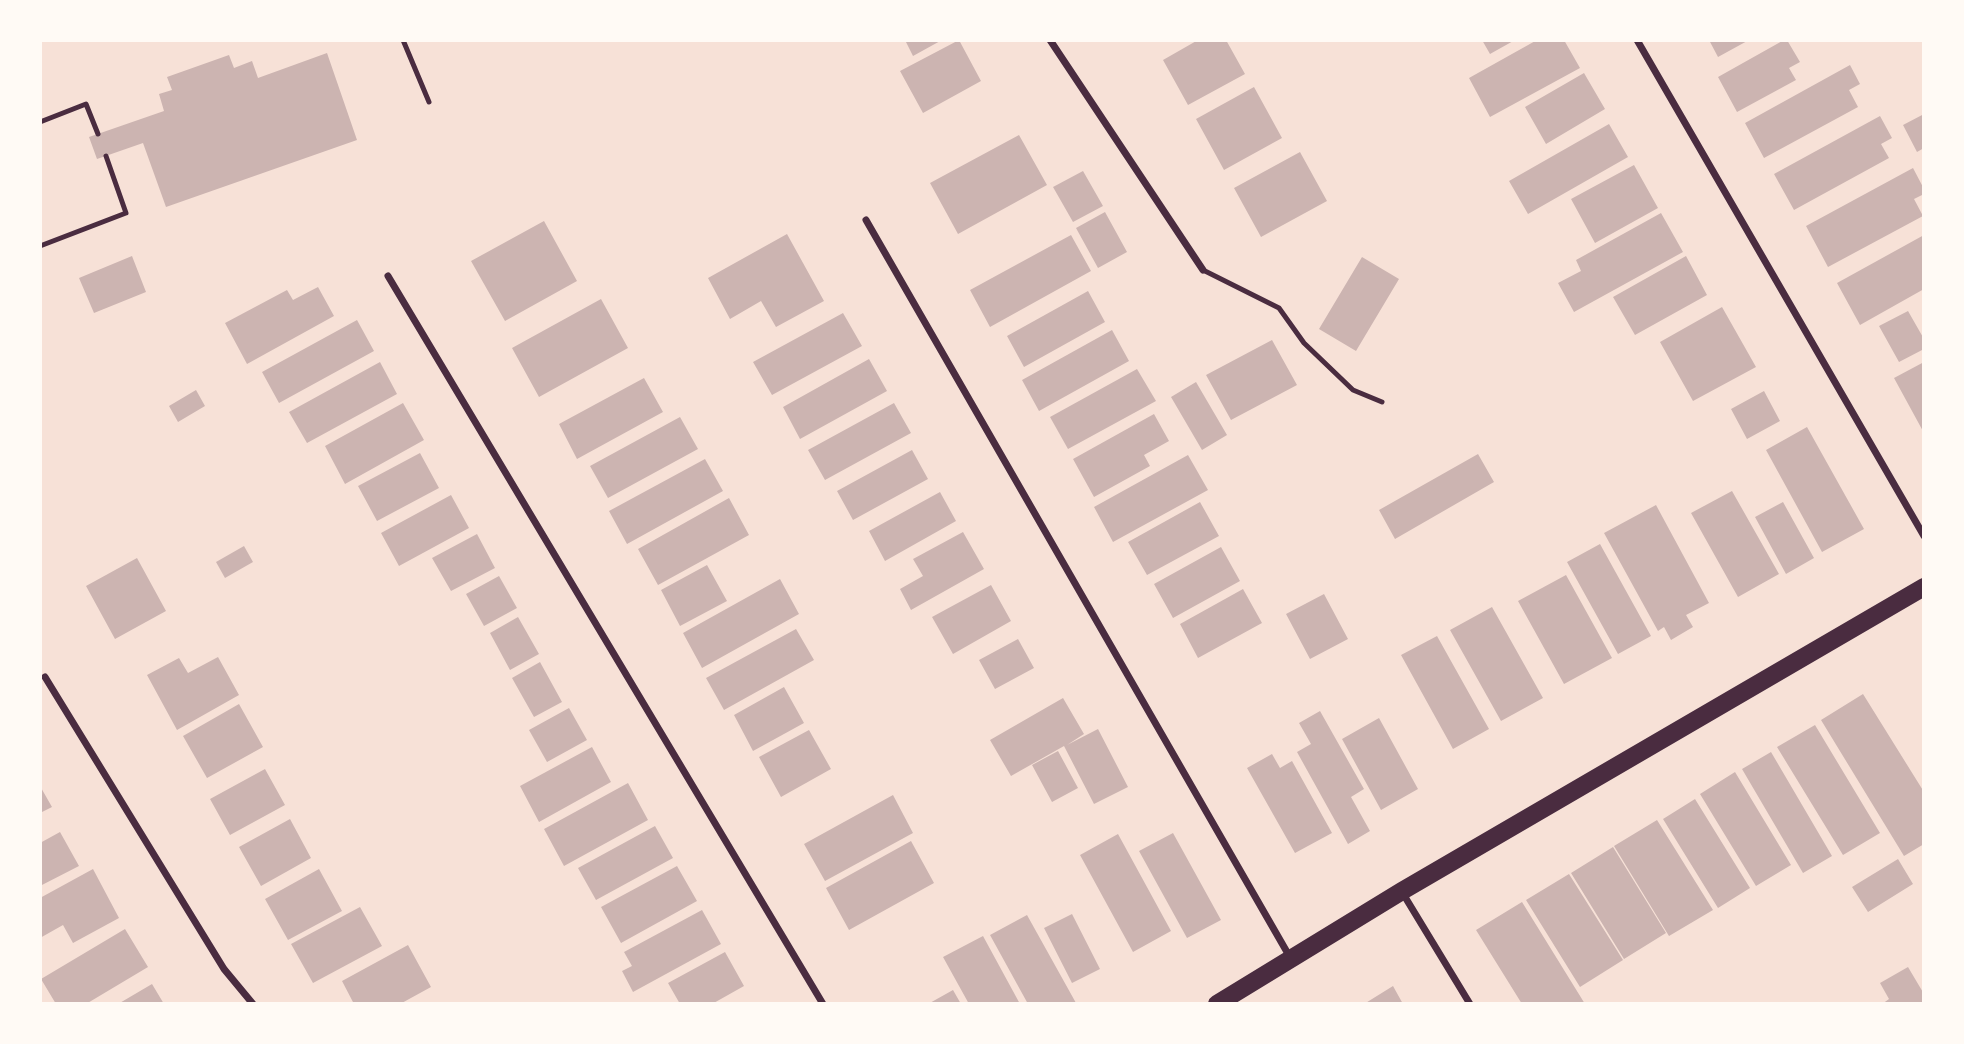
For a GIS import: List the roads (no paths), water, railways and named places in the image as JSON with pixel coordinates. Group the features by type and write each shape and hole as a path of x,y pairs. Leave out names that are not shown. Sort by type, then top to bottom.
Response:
{"main road":[{"path":"1217,1004 1402,891 1924,587"}],"street":[{"path":"1050,40 1203,270"},
{"path":"1637,40 1924,536"},
{"path":"866,220 1292,960"},
{"path":"388,276 823,1004"},
{"path":"45,677 224,969 253,1004"},
{"path":"1402,891 1470,1004"}],"lane":[{"path":"402,40 429,102"},
{"path":"40,121 86,104 98,134"},
{"path":"40,246 126,213 106,156"},
{"path":"1203,270 1279,308 1304,343 1353,390 1382,402"}]}
